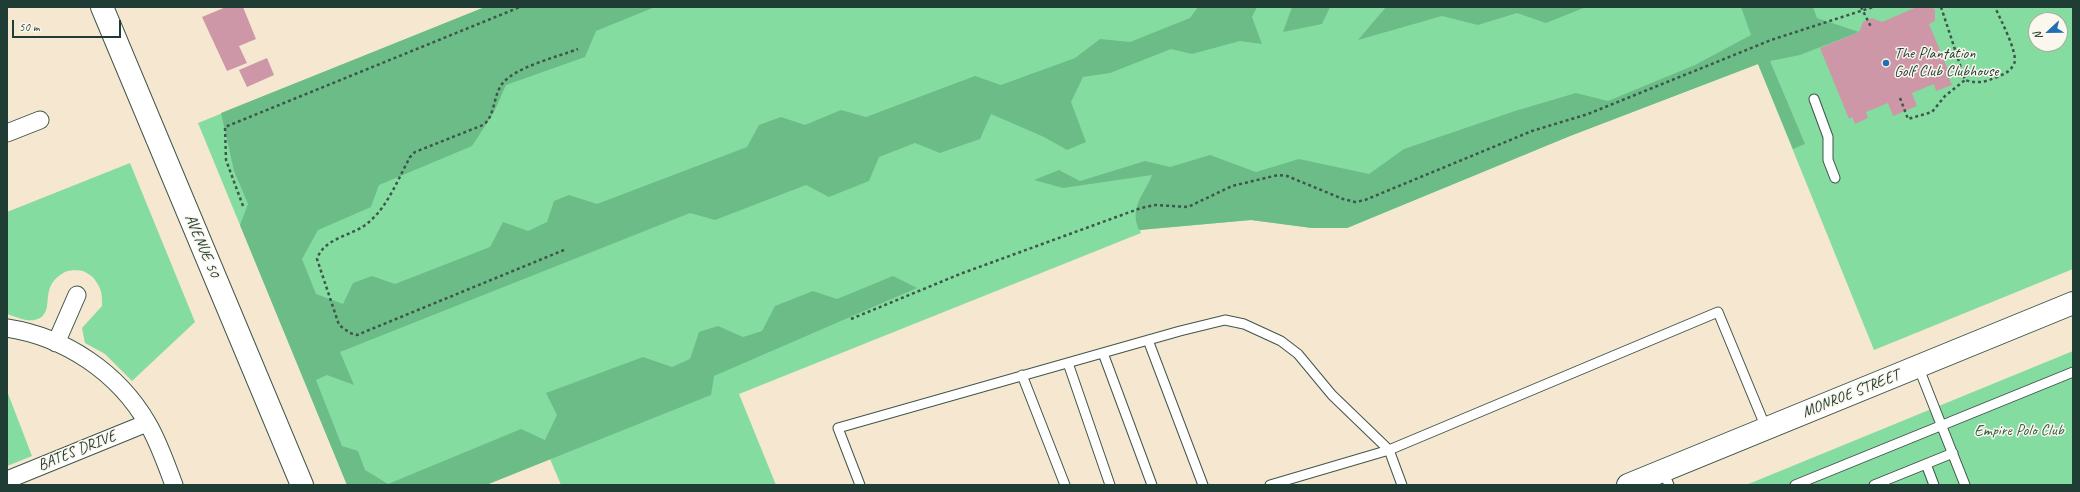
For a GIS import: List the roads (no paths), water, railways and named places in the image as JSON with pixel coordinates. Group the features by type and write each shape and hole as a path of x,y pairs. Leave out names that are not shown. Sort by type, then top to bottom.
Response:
{"main road":[{"name":"AVENUE 50","path":"102,7 302,485"},
{"name":"MONROE STREET","path":"1628,485 1666,478 1766,428 2073,303"}],"street":[{"path":"7,133 40,120"},
{"path":"56,342 77,295"},
{"path":"7,328 24,331 56,342 96,364 115,381 128,394 147,423 174,485"},
{"name":"BATES DRIVE","path":"7,480 147,423"}],"lane":[{"path":"1814,99 1828,137 1828,160 1835,178"},
{"path":"1270,485 1389,450 1718,312 1766,428"},
{"path":"860,485 838,428 1068,362 1225,320 1244,324 1263,332 1281,341 1298,354 1332,395 1389,450 1402,485"},
{"path":"1148,340 1203,485"},
{"path":"1103,353 1152,485"},
{"path":"1068,362 1110,485"},
{"path":"1918,366 1965,485"},
{"path":"1795,485 2073,372"},
{"path":"1022,375 1064,485"},
{"path":"1874,485 1953,453"},
{"path":"1926,464 1934,485"}],"place":[{"name":"The Plantation Golf Club Clubhouse","path":"1886,63"}],"park label":[{"name":"Empire Polo Club","path":"2019,431"}]}
